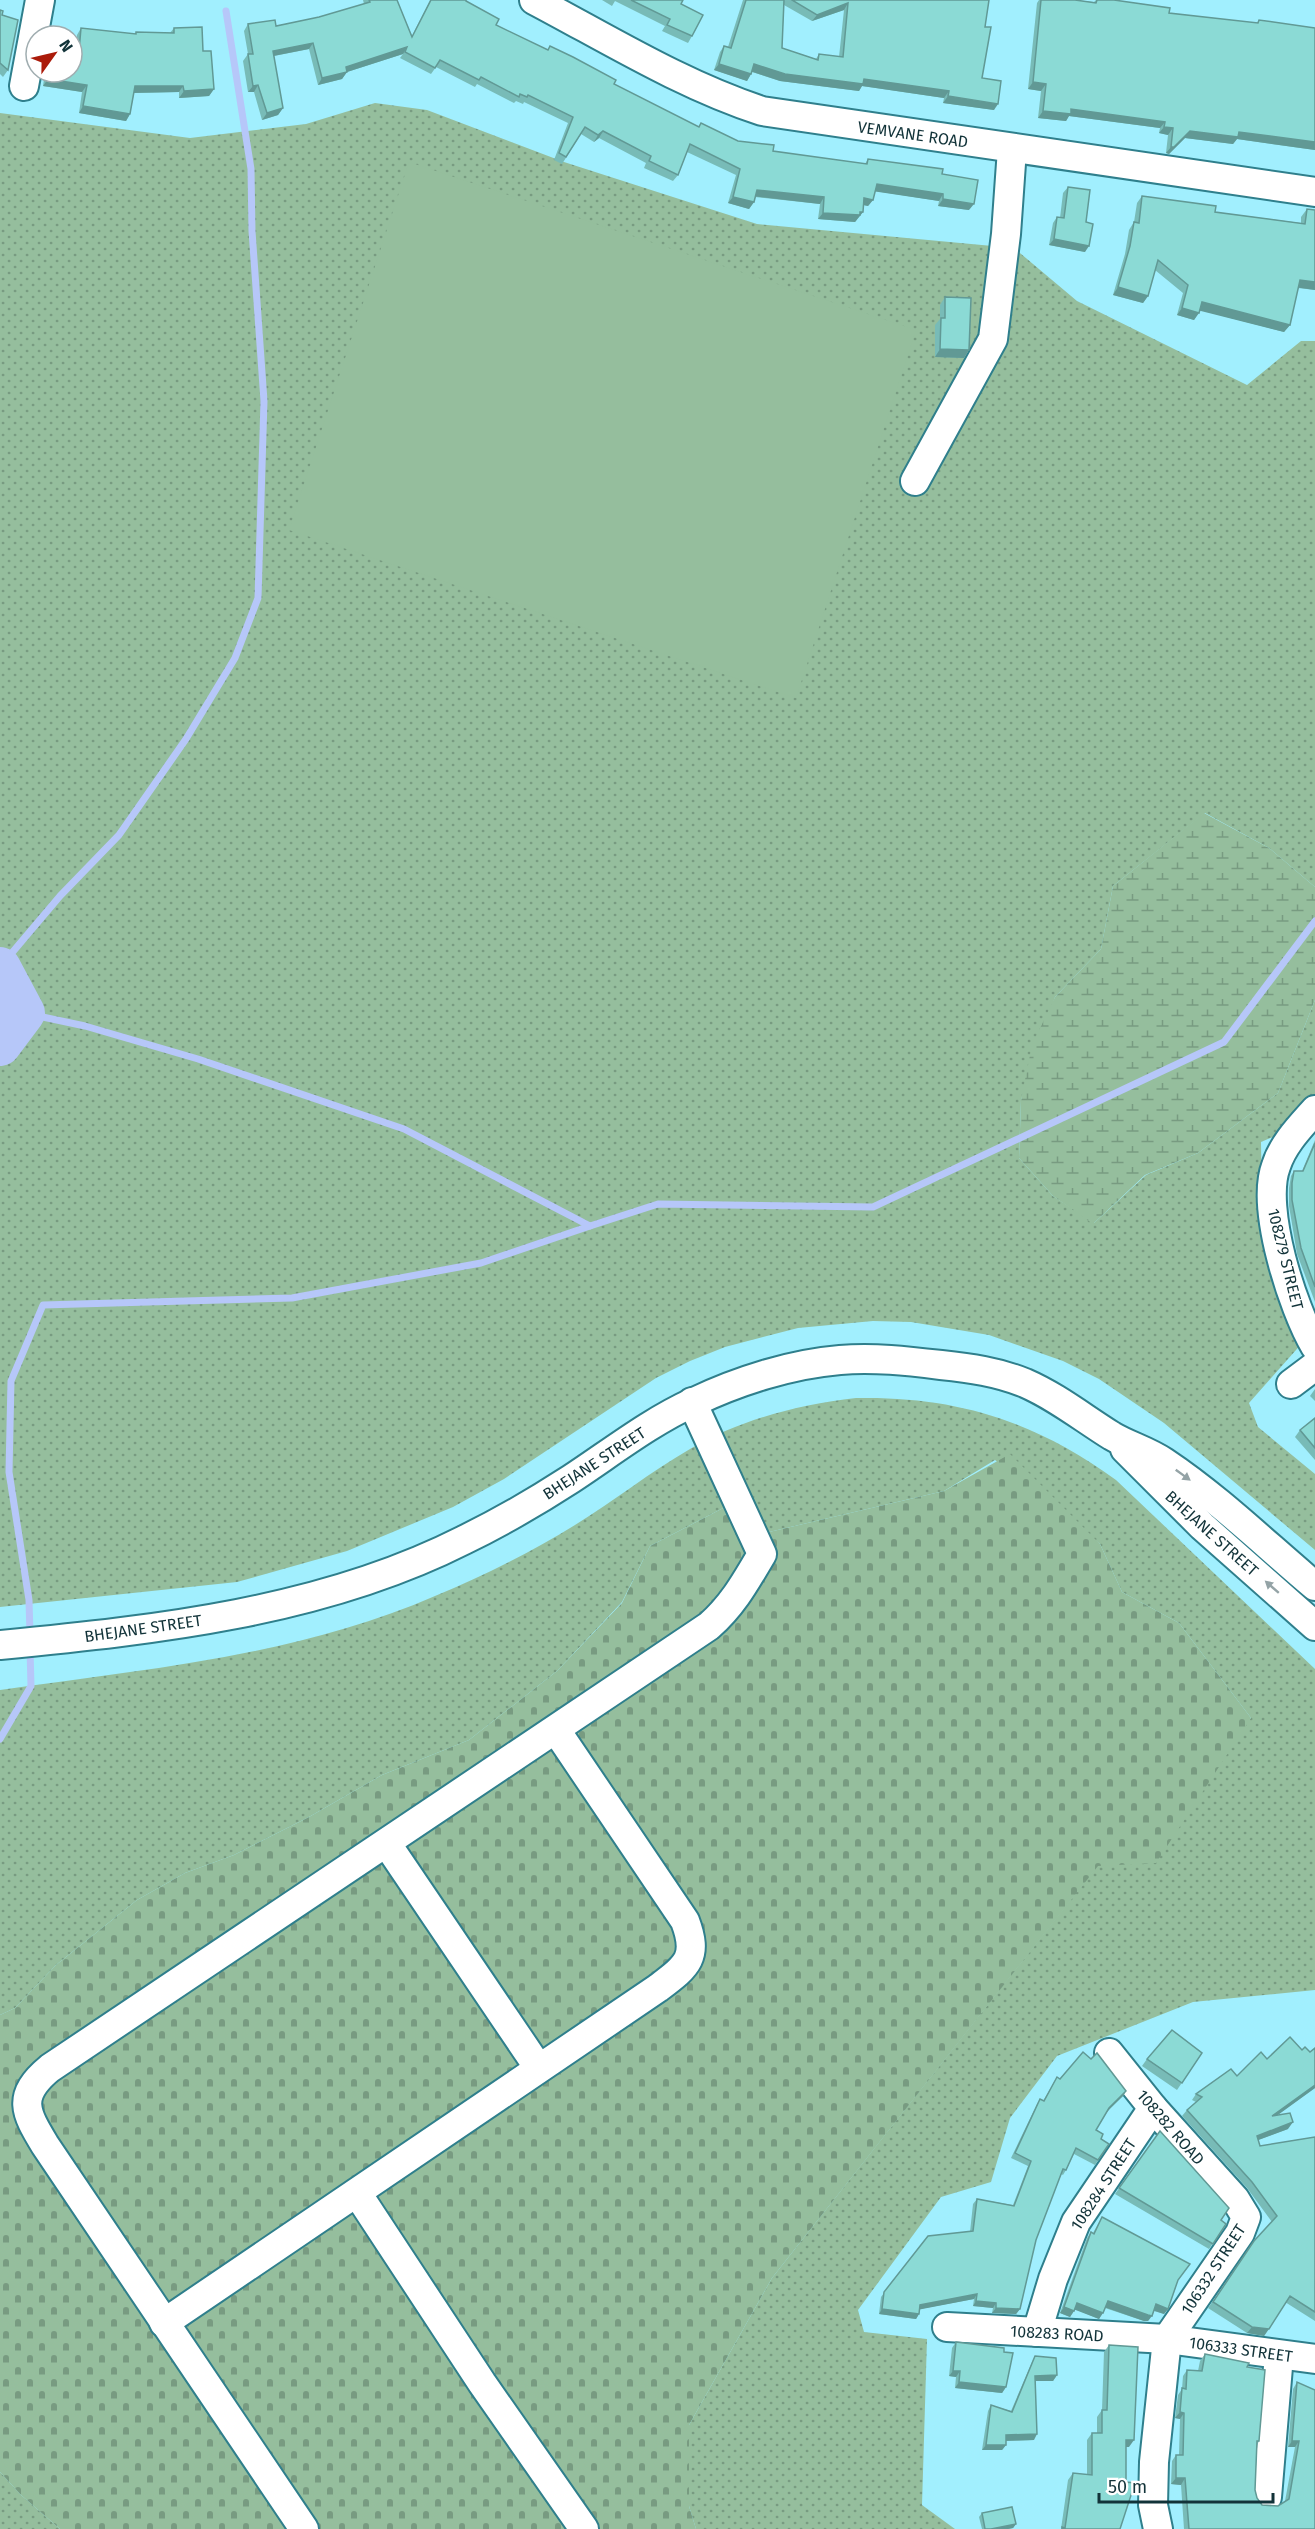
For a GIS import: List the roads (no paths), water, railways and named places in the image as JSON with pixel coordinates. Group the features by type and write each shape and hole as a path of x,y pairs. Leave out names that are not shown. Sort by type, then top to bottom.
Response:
{"street":[{"path":"24,86 40,0"},
{"name":"VEMVANE ROAD","path":"534,0 685,79 730,100 762,111 1315,192"},
{"path":"915,481 993,339 1006,234 1012,148"},
{"name":"108279 STREET","path":"1315,1110 1283,1151 1275,1167 1271,1188 1282,1258 1294,1301 1315,1346"},
{"name":"BHEJANE STREET","path":"0,1645 68,1638 246,1612 301,1599 410,1564 464,1540 513,1513 570,1479 624,1441 692,1402 734,1386 839,1360 904,1360 982,1370 1024,1383 1068,1405 1113,1437 1202,1526 1315,1626"},
{"path":"1291,1384 1315,1366"},
{"path":"304,2529 32,2123 27,2111 30,2089 50,2068 709,1626 734,1602 762,1554 692,1402"},
{"name":"BHEJANE STREET","path":"1113,1437 1160,1459 1209,1494 1315,1586"},
{"path":"164,2323 667,1981 685,1965 692,1948 685,1921 556,1730"},
{"path":"387,1844 538,2067"},
{"name":"108282 ROAD","path":"1109,2053 1153,2108 1235,2199"},
{"name":"108284 STREET","path":"1037,2332 1053,2279 1076,2222 1153,2108"},
{"path":"357,2193 462,2354 584,2529"},
{"name":"106332 STREET","path":"1167,2340 1245,2224 1243,2210 1235,2199"},
{"name":"108283 ROAD","path":"947,2327 1167,2340"},
{"path":"1158,2529 1153,2505 1154,2462 1167,2340"},
{"name":"106333 STREET","path":"1167,2340 1315,2359"},
{"path":"1267,2497 1279,2355"}],"waterway":[{"path":"0,967 60,896 119,835 186,739 235,658 258,598 264,401 252,231 251,169 226,11"},
{"path":"24,1013 85,1026 198,1059 404,1129 590,1226 658,1204 873,1207 1224,1042 1315,921"},
{"path":"0,968 24,1013 0,1045"},
{"path":"30,1635 29,1600 9,1472 11,1381 43,1305 292,1298 481,1263 590,1226"},
{"path":"0,1739 31,1686 30,1649"}]}
